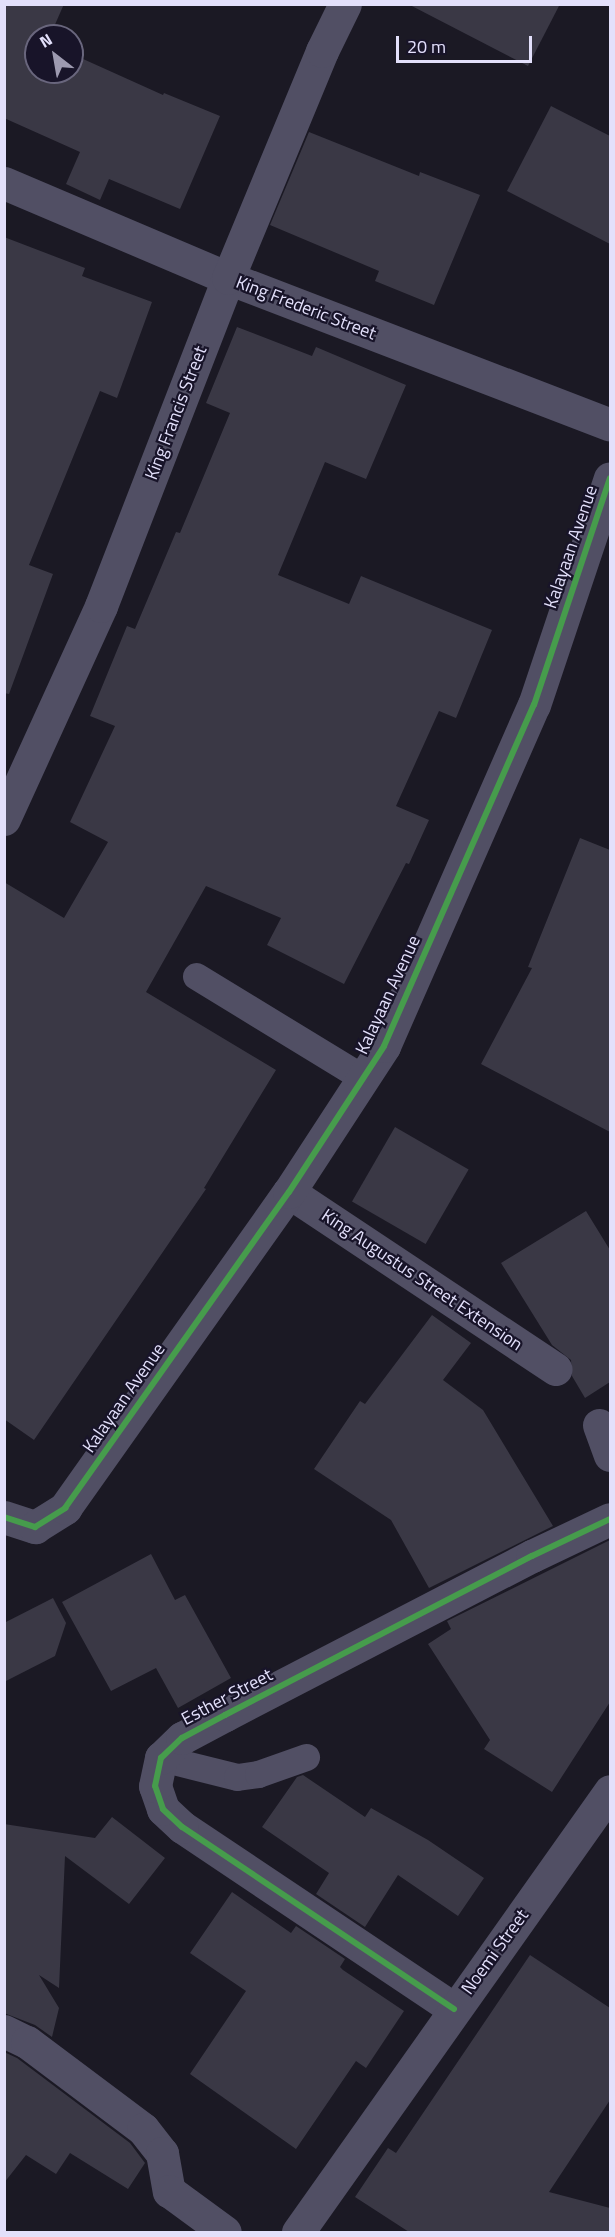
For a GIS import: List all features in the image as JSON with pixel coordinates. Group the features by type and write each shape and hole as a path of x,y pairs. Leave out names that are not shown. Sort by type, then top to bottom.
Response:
{"street":[{"name":"King Francis Street","path":"4,819 101,606 228,278 322,51 345,4"},
{"name":"King Frederic Street","path":"4,183 228,278 610,425"},
{"name":"Kalayaan Avenue","path":"7,1519 35,1527 65,1508 288,1192 384,1046 534,705 610,478"},
{"name":"King Augustus Street Extension","path":"288,1192 555,1369"},
{"path":"599,1425 610,1455"},
{"name":"Esther Street","path":"161,1758 182,1738 225,1714 610,1519"},
{"path":"161,1758 155,1785 164,1809 182,1827 454,2009"},
{"name":"Noemi Street","path":"298,2232 610,1791"},
{"path":"4,2031 27,2042 143,2129 162,2153 169,2191 225,2232"}],"lane":[{"path":"196,976 363,1078"},
{"path":"161,1758 237,1777 258,1774 306,1757"}],"building":[{"path":"4,4 64,4 55,24 24,24 24,84 84,84 84,59 163,95 164,93 220,116 180,209 109,179 100,200 66,184 80,152 4,118"},
{"path":"408,4 560,4 528,66"},
{"path":"551,106 610,136 610,244 507,191"},
{"path":"309,132 419,176 420,172 480,195 434,305 375,281 379,271 270,225"},
{"path":"4,237 85,268 82,276 152,302 117,398 100,391 29,565 53,574 9,694 4,693"},
{"path":"237,327 312,356 316,347 406,385 366,479 325,462 278,575 349,604 361,576 492,630 456,718 439,711 396,806 429,820 409,864 406,863 344,984 267,945 281,918 206,886 146,992 276,1070 204,1188 206,1189 34,1440 4,1419 4,882 64,918 108,842 70,822 115,726 90,716 127,626 135,629 176,532 180,533 230,413 206,403"},
{"path":"580,838 610,850 610,1132 481,1064 532,968 528,967"},
{"path":"395,1127 469,1170 426,1244 352,1201"},
{"path":"586,1211 610,1250 610,1382 585,1398 572,1376 571,1360 552,1345 501,1263"},
{"path":"432,1315 471,1343 443,1380 483,1410 553,1526 429,1588 391,1520 314,1469 360,1401 365,1404"},
{"path":"610,1540 610,1702 552,1792 484,1749 490,1740 428,1644 451,1629 447,1621"},
{"path":"151,1554 175,1600 185,1595 231,1678 178,1708 156,1668 111,1691 62,1602"},
{"path":"53,1598 66,1623 55,1656 4,1682 4,1623"},
{"path":"303,1775 365,1817 371,1808 428,1840 484,1878 458,1916 398,1875 365,1927 316,1894 329,1873 262,1827 297,1777"},
{"path":"112,1817 165,1858 129,1904 65,1856 59,1988 39,1975 59,2008 52,2037 35,2025 4,2013 4,1824 95,1838"},
{"path":"232,1892 291,1933 296,1926 345,1959 340,1967 343,1970 404,2011 366,2068 356,2061 296,2149 190,2074 246,1991 190,1953"},
{"path":"530,1955 610,2008 610,2100 549,2192 610,2208 610,2232 409,2232 355,2197 388,2148 396,2153"},
{"path":"4,2052 17,2058 130,2143 145,2163 128,2189 70,2153 56,2174 26,2155 4,2183"}],"cycle path":[{"path":"4,1517 35,1527 65,1508 289,1192 384,1046 534,705 610,478"},
{"path":"454,2009 182,1827 163,1809 155,1786 161,1758 182,1738 225,1715 532,1556 610,1519"}]}
